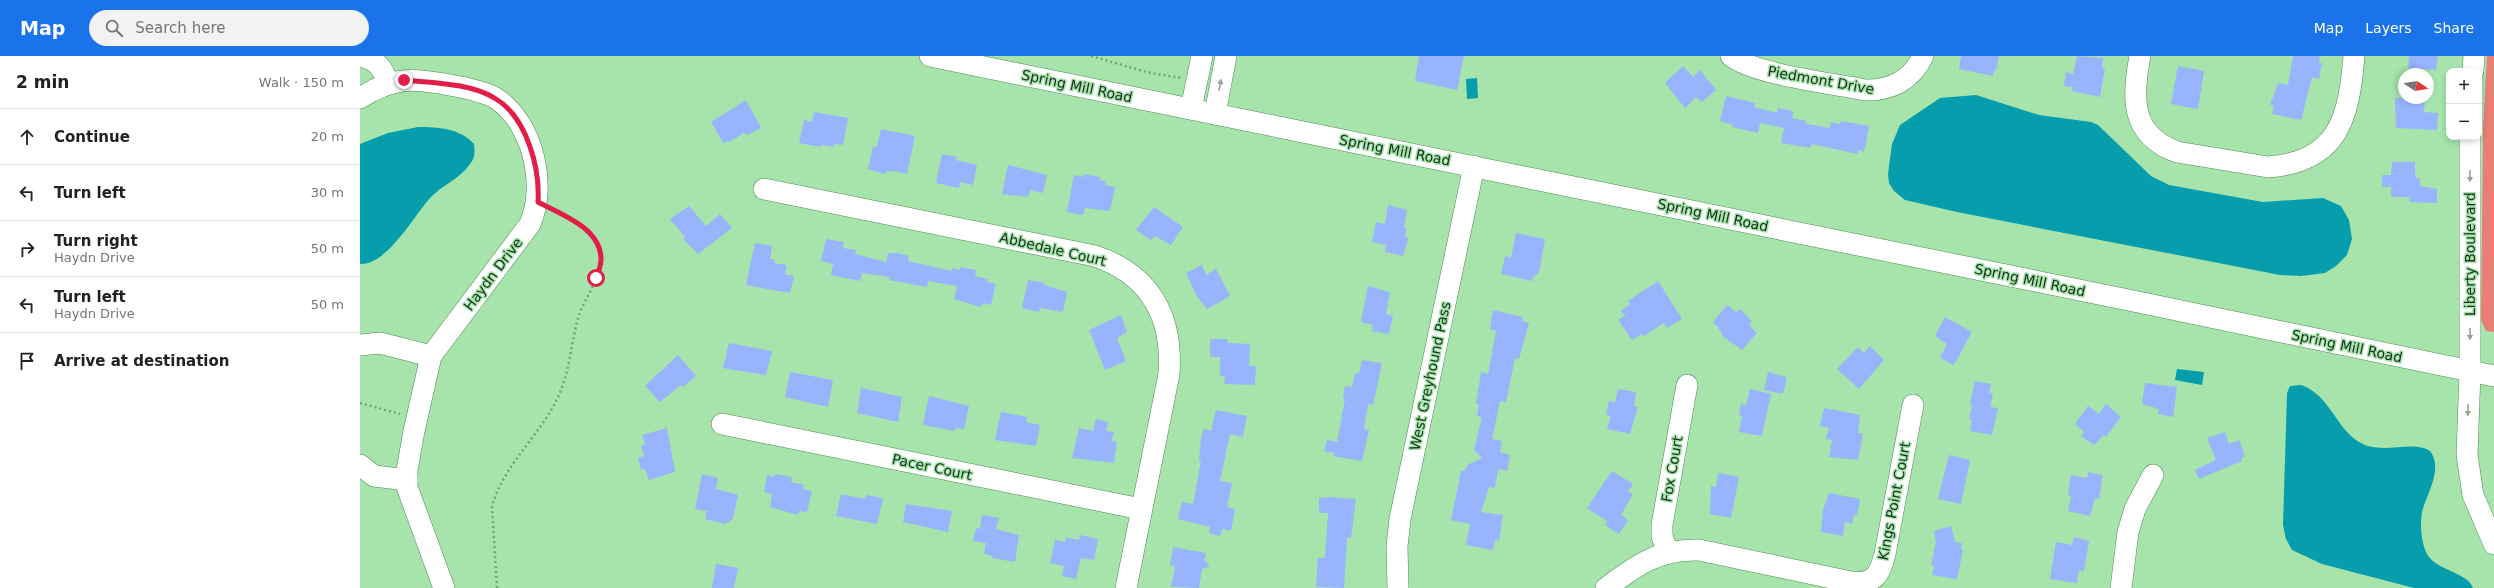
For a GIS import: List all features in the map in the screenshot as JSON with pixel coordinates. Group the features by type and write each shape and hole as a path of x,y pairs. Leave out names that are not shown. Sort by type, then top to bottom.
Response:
{"street":[{"path":"360,56 370,58 383,68 388,83"},
{"name":"Spring Mill Road","path":"930,56 1474,166 2494,376"},
{"path":"1191,109 1202,56"},
{"path":"1215,114 1226,56"},
{"name":"Piedmont Drive","path":"1731,56 1747,65 1765,70 1865,90 1880,90 1893,86 1908,76 1917,67 1923,56"},
{"path":"2140,56 2134,94 2137,114 2148,134 2167,148 2268,168 2282,166 2308,157 2332,138 2342,123 2351,93 2354,56"},
{"path":"2472,68 2474,56"},
{"name":"Haydn Drive","path":"360,98 388,83 404,80 433,83 477,91 497,99 515,118 526,137 536,172 538,202 530,224 431,356 417,417 407,480 410,497 444,588"},
{"name":"Liberty Boulevard","path":"2470,140 2470,372 2467,439 2468,471 2477,507 2494,544"},
{"name":"West Greyhound Pass","path":"1398,588 1397,546 1400,519 1474,166"},
{"name":"Abbedale Court","path":"764,189 1095,256 1122,267 1135,277 1157,304 1165,321 1170,355 1169,374 1126,588"},
{"path":"360,345 380,343 431,356"},
{"name":"Fox Court","path":"1668,553 1662,536 1662,525 1687,385"},
{"name":"Kings Point Court","path":"1606,588 1652,557 1668,553 1699,550 1811,574 1864,583 1873,580 1880,570 1913,405"},
{"name":"Pacer Court","path":"722,424 1141,510"},
{"path":"360,465 374,476 407,480"},
{"path":"2121,588 2127,539 2135,509 2153,475"}],"path":[{"path":"1091,56 1146,72 1197,81"},
{"path":"497,588 492,506 502,479 521,454 559,394 575,330 602,260 597,245 589,232 574,221 538,202"},
{"path":"360,403 391,413 417,417"}],"shaded area":[{"path":"2487,56 2494,56 2494,332 2486,331 2481,320 2483,131"}],"water":[{"path":"1477,78 1478,98 1467,99 1466,79"},
{"path":"1976,95 2039,115 2091,122 2098,125 2151,176 2169,185 2263,202 2323,198 2341,206 2349,220 2352,239 2347,255 2336,266 2325,273 2301,276 2280,275 1957,212 1905,200 1894,191 1889,183 1888,174 1892,144 1900,125 1940,98"},
{"path":"418,127 440,128 462,135 474,144 474,157 472,162 461,174 430,198 389,249 380,257 370,262 360,264 360,144 388,133"},
{"path":"2177,369 2204,372 2202,385 2175,380"},
{"path":"2301,385 2319,396 2326,403 2344,428 2359,442 2377,448 2415,446 2430,451 2434,458 2435,474 2422,512 2421,532 2424,548 2430,558 2436,563 2470,582 2473,588 2414,588 2322,564 2292,550 2286,539 2283,525 2287,393 2290,386"}],"building":[{"path":"1419,56 1464,56 1457,90 1415,81"},
{"path":"1961,56 1999,56 1993,76 1959,69"},
{"path":"2077,56 2103,58 2102,68 2105,68 2100,97 2072,91 2072,87 2064,86 2066,72 2073,74"},
{"path":"2293,56 2320,56 2319,63 2322,63 2319,79 2312,77 2301,120 2272,114 2274,105 2270,105 2278,83 2288,85"},
{"path":"2409,56 2438,56 2436,70 2434,70 2434,68 2408,68"},
{"path":"1683,66 1693,77 1700,70 1716,90 1702,102 1696,97 1685,108 1665,83"},
{"path":"2178,66 2204,71 2198,109 2171,104"},
{"path":"1726,96 1755,103 1754,107 1777,113 1778,108 1793,111 1792,118 1806,121 1806,124 1830,128 1831,122 1840,124 1841,121 1869,126 1864,152 1858,150 1858,154 1811,144 1811,148 1781,143 1784,128 1760,123 1758,133 1732,127 1733,125 1720,121"},
{"path":"2395,98 2398,98 2398,104 2425,104 2424,112 2438,113 2437,130 2396,128"},
{"path":"746,100 761,128 747,135 744,133 731,141 723,143 711,122"},
{"path":"814,112 848,118 843,145 835,144 834,147 821,145 821,147 799,143 804,120 812,122"},
{"path":"881,129 915,136 907,174 887,171 885,174 868,169 873,146 877,147"},
{"path":"942,154 957,157 956,160 977,165 973,185 960,182 959,188 936,183"},
{"path":"2392,162 2415,162 2416,178 2420,178 2420,186 2437,189 2437,203 2409,202 2410,197 2391,197 2391,187 2382,187 2382,175 2391,175"},
{"path":"1008,165 1047,175 1043,193 1030,190 1028,197 1002,194"},
{"path":"1084,174 1100,177 1099,180 1106,181 1105,185 1115,187 1110,211 1085,208 1083,215 1067,212 1074,175 1084,177"},
{"path":"1388,205 1407,210 1404,228 1407,229 1405,237 1409,237 1403,256 1385,252 1386,245 1372,242 1376,222 1385,224"},
{"path":"689,206 706,226 720,214 732,228 698,254 683,239 685,237 670,219"},
{"path":"1154,207 1183,227 1171,245 1155,236 1151,240 1136,230"},
{"path":"1516,233 1545,239 1539,273 1533,277 1532,281 1501,274 1505,256 1511,258"},
{"path":"826,239 844,242 843,248 856,250 855,254 886,262 888,253 897,253 909,256 908,261 952,271 952,268 960,270 960,267 976,270 975,276 988,279 987,282 996,284 991,305 983,303 981,307 954,299 957,286 928,281 927,287 889,280 890,277 862,273 860,281 831,275 833,264 821,261"},
{"path":"755,243 772,246 770,259 775,260 774,263 787,265 785,274 794,276 790,293 746,285"},
{"path":"1202,265 1206,275 1216,269 1230,296 1207,309 1196,295 1186,273"},
{"path":"1028,280 1045,283 1044,285 1067,292 1063,312 1040,308 1039,312 1022,308"},
{"path":"1658,281 1682,319 1667,328 1664,323 1644,336 1642,334 1632,340 1618,320 1625,316 1621,311 1630,304 1628,301"},
{"path":"1368,286 1390,292 1386,314 1393,316 1389,334 1372,331 1373,325 1361,322"},
{"path":"1727,305 1736,312 1740,309 1752,321 1749,325 1757,333 1742,350 1721,335 1723,334 1713,322"},
{"path":"1493,310 1523,317 1522,321 1529,323 1519,359 1515,358 1506,402 1500,401 1492,439 1502,441 1500,452 1510,455 1507,471 1498,469 1495,488 1489,487 1481,512 1503,515 1499,541 1495,540 1493,550 1466,545 1470,524 1451,520 1461,471 1464,471 1469,464 1482,458 1474,450 1482,417 1477,416 1479,405 1476,404 1481,372 1488,374 1496,331 1490,329"},
{"path":"1121,315 1127,332 1117,338 1126,361 1105,370 1089,330"},
{"path":"1945,317 1972,332 1954,365 1940,358 1947,344 1935,336"},
{"path":"1210,339 1227,339 1228,343 1250,344 1249,366 1256,366 1255,385 1224,384 1225,376 1220,376 1220,357 1210,357"},
{"path":"729,343 772,351 766,375 723,368"},
{"path":"1870,346 1884,360 1859,389 1837,369 1858,347 1864,353"},
{"path":"678,355 696,376 683,387 681,385 660,402 645,386"},
{"path":"1362,360 1382,363 1373,405 1368,404 1364,429 1369,430 1362,461 1333,456 1334,453 1324,451 1327,440 1337,442 1345,399 1343,398 1345,386 1352,387 1355,373 1359,374"},
{"path":"790,372 833,380 828,407 785,397"},
{"path":"1768,372 1787,377 1783,394 1764,390"},
{"path":"1975,381 1991,384 1989,393 1993,393 1990,407 1998,408 1992,435 1970,431 1972,420 1969,419 1972,404 1970,404"},
{"path":"2145,383 2177,387 2173,417 2158,414 2159,409 2142,404"},
{"path":"861,388 902,397 898,422 857,413"},
{"path":"1618,389 1636,392 1634,406 1638,407 1630,434 1607,429 1611,416 1606,415 1609,401 1615,402"},
{"path":"1750,389 1771,394 1762,436 1739,432 1742,416 1739,415 1741,404 1746,405"},
{"path":"929,396 969,406 964,429 955,428 955,431 923,425"},
{"path":"2106,404 2121,417 2106,437 2104,435 2094,445 2081,436 2084,432 2075,424 2088,406 2099,414"},
{"path":"1824,408 1860,415 1858,433 1863,433 1858,460 1829,457 1832,440 1826,439 1829,428 1820,426"},
{"path":"1216,410 1247,416 1243,437 1230,434 1220,481 1232,483 1227,507 1235,509 1231,531 1222,529 1220,536 1209,533 1210,527 1178,519 1182,502 1193,504 1201,461 1199,461 1201,437 1204,429 1211,431"},
{"path":"1001,412 1027,417 1026,422 1040,425 1036,446 995,440"},
{"path":"1096,419 1108,422 1106,431 1114,432 1112,441 1117,442 1114,463 1072,458 1079,428 1093,431"},
{"path":"667,428 675,472 649,480 645,469 641,470 638,458 644,456 641,446 645,444 642,435"},
{"path":"2225,432 2229,444 2239,440 2245,456 2241,458 2242,461 2199,479 2195,470 2216,460 2207,438"},
{"path":"1949,455 1970,460 1961,504 1938,499"},
{"path":"1612,471 1633,484 1628,491 1633,494 1621,515 1628,520 1619,534 1605,525 1607,521 1587,508"},
{"path":"2088,472 2103,475 2099,499 2095,498 2090,516 2068,511 2071,496 2068,495 2071,475 2087,478"},
{"path":"1718,473 1739,477 1731,518 1710,514 1711,486 1716,487"},
{"path":"702,474 718,478 716,489 738,495 733,519 725,524 705,519 707,511 695,509"},
{"path":"775,474 792,477 791,482 804,485 803,489 812,491 807,512 799,511 798,515 770,507 772,494 764,492 767,475 774,477"},
{"path":"1829,493 1860,499 1857,515 1854,515 1852,524 1845,522 1843,536 1821,532 1823,510"},
{"path":"841,494 865,499 866,495 883,498 877,524 836,516"},
{"path":"1329,497 1356,499 1351,538 1347,538 1344,588 1316,587 1318,558 1325,558 1328,513 1319,513 1319,498"},
{"path":"906,504 952,511 948,532 903,522"},
{"path":"982,515 999,518 996,529 1019,535 1015,562 992,558 993,556 984,554 986,543 973,541 976,528 980,529"},
{"path":"1951,526 1955,542 1962,543 1961,549 1963,550 1957,579 1932,575 1934,566 1931,565 1936,542 1934,531"},
{"path":"1080,535 1098,539 1094,560 1081,558 1076,579 1062,576 1064,566 1050,563 1055,540 1065,542 1066,537 1079,540"},
{"path":"2074,537 2089,541 2084,571 2079,570 2077,583 2050,579 2056,542 2072,545"},
{"path":"1173,547 1206,553 1204,560 1210,566 1202,569 1199,588 1171,587 1175,566 1170,565"},
{"path":"716,564 738,568 734,588 712,588"}],"route":[{"path":"404,80 433,83 484,93 497,99 506,107 515,118 526,137 536,172 538,202 574,221 589,232 597,245 602,260 596,278"}]}
